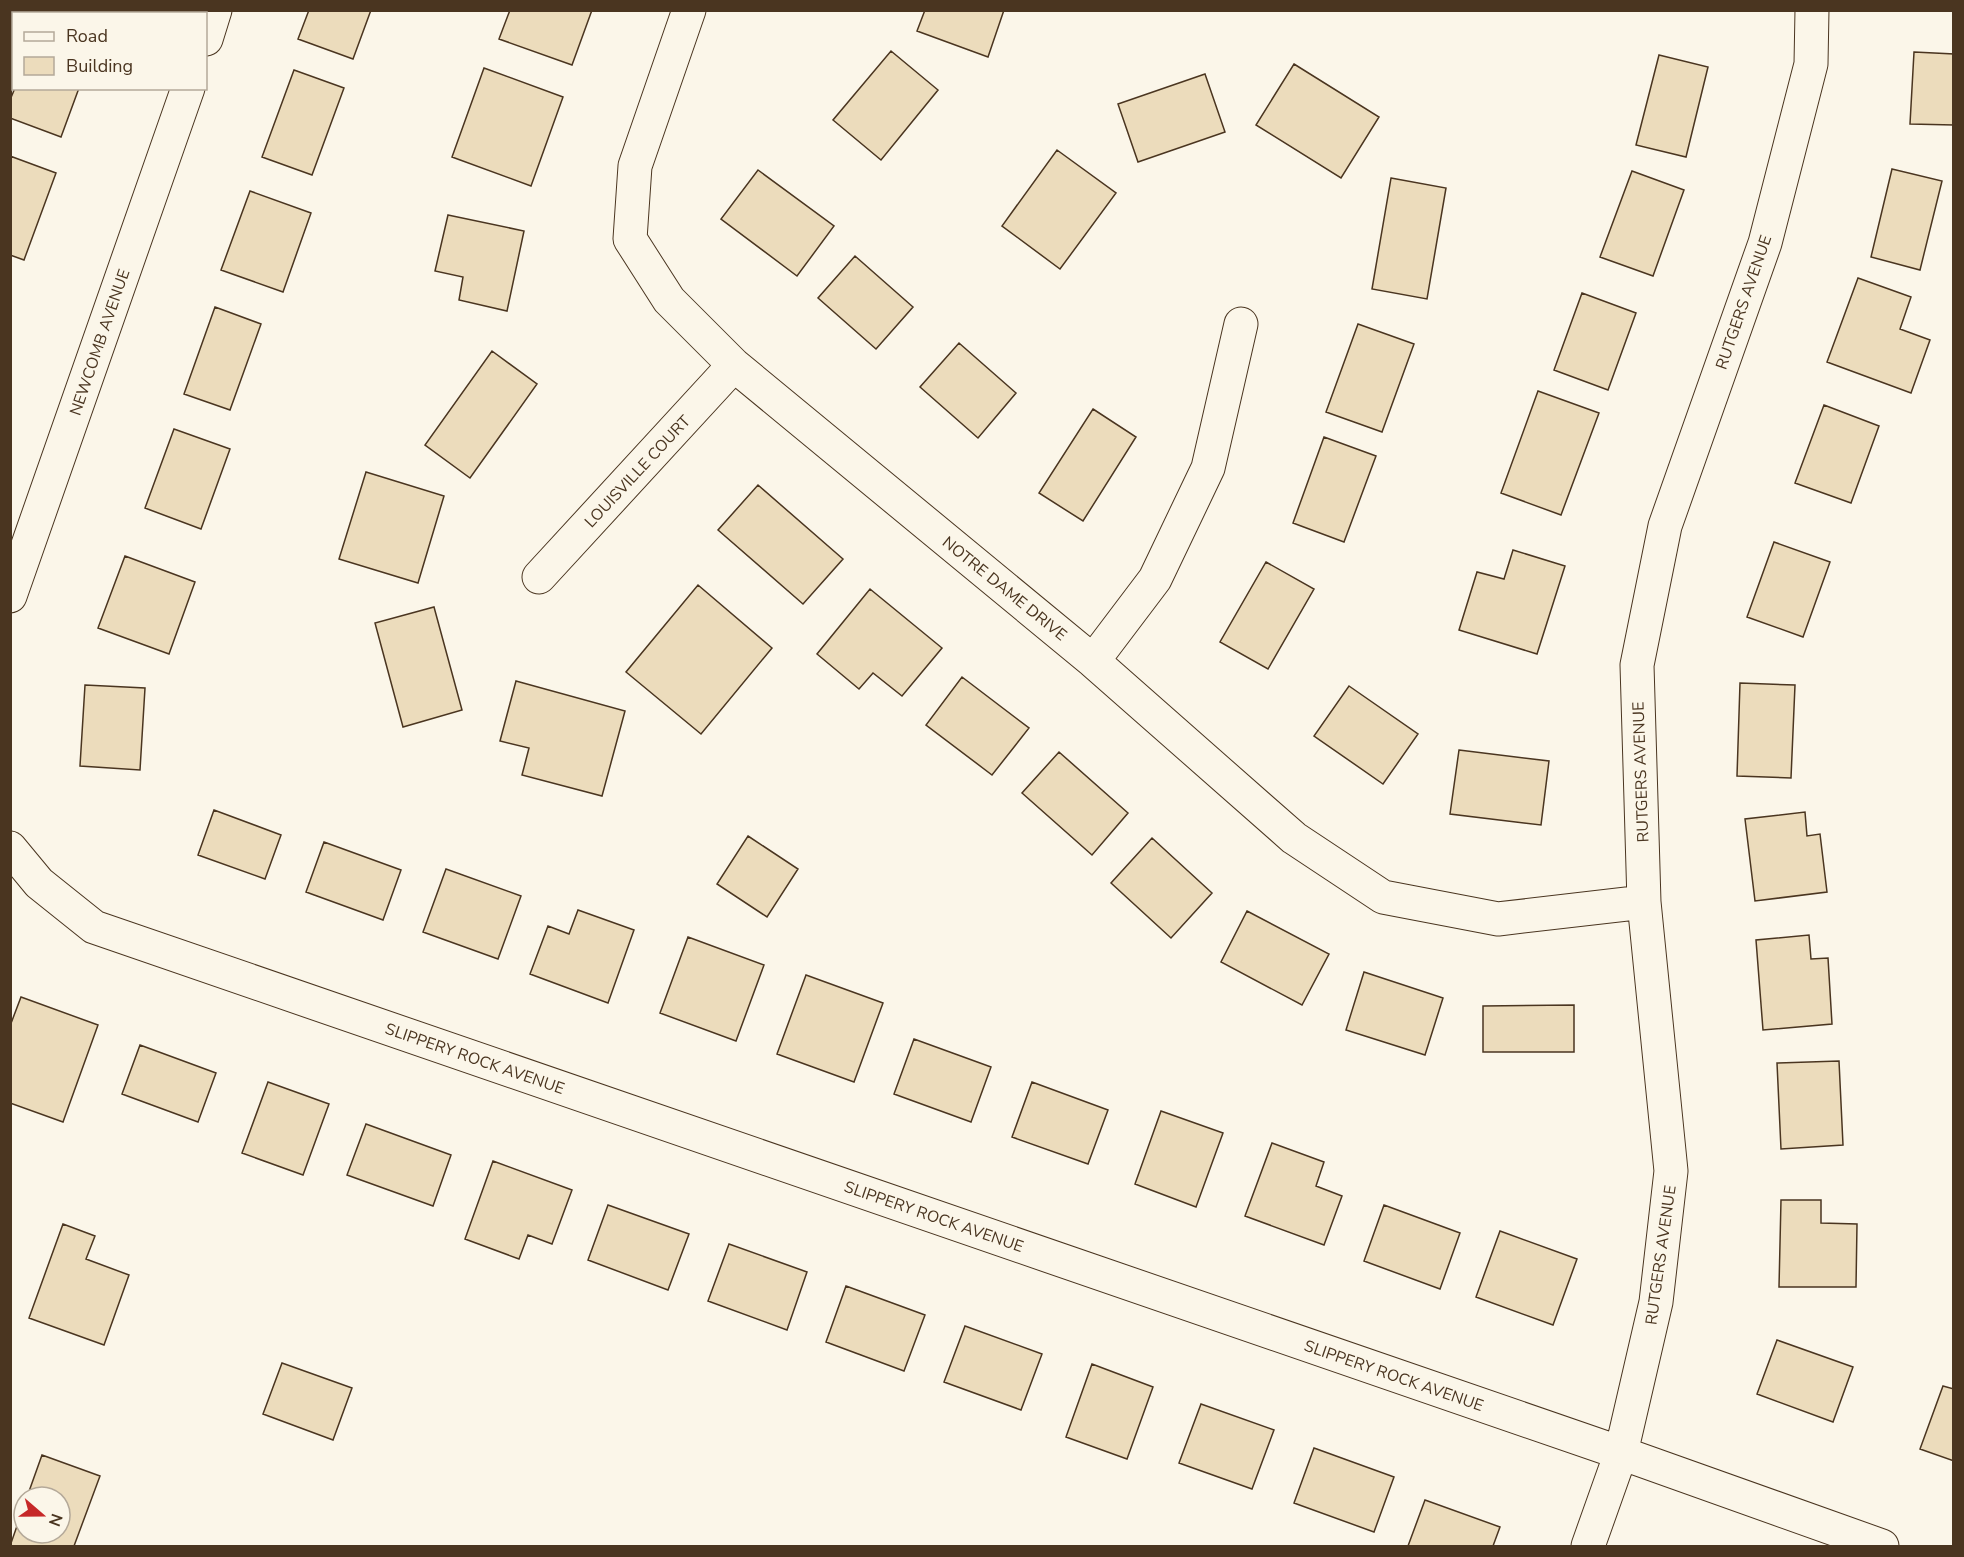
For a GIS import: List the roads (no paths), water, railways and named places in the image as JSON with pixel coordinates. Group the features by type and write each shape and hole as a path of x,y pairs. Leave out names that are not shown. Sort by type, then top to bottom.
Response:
{"street":[{"path":"207,36 215,10"},
{"name":"NOTRE DAME DRIVE","path":"689,10 635,166 630,239 669,300 734,365 1093,661 1294,838 1383,897 1498,919 1644,902"},
{"name":"RUTGERS AVENUE","path":"1588,1546 1621,1453 1656,1302 1671,1171 1644,902 1637,665 1665,526 1765,243 1811,64 1812,10"},
{"name":"NEWCOMB AVENUE","path":"10,596 187,90"},
{"path":"1093,661 1155,579 1208,468 1241,324"},
{"name":"LOUISVILLE COURT","path":"540,577 734,365"},
{"name":"SLIPPERY ROCK AVENUE","path":"10,848 39,883 94,927 1621,1453 1882,1546"}]}
